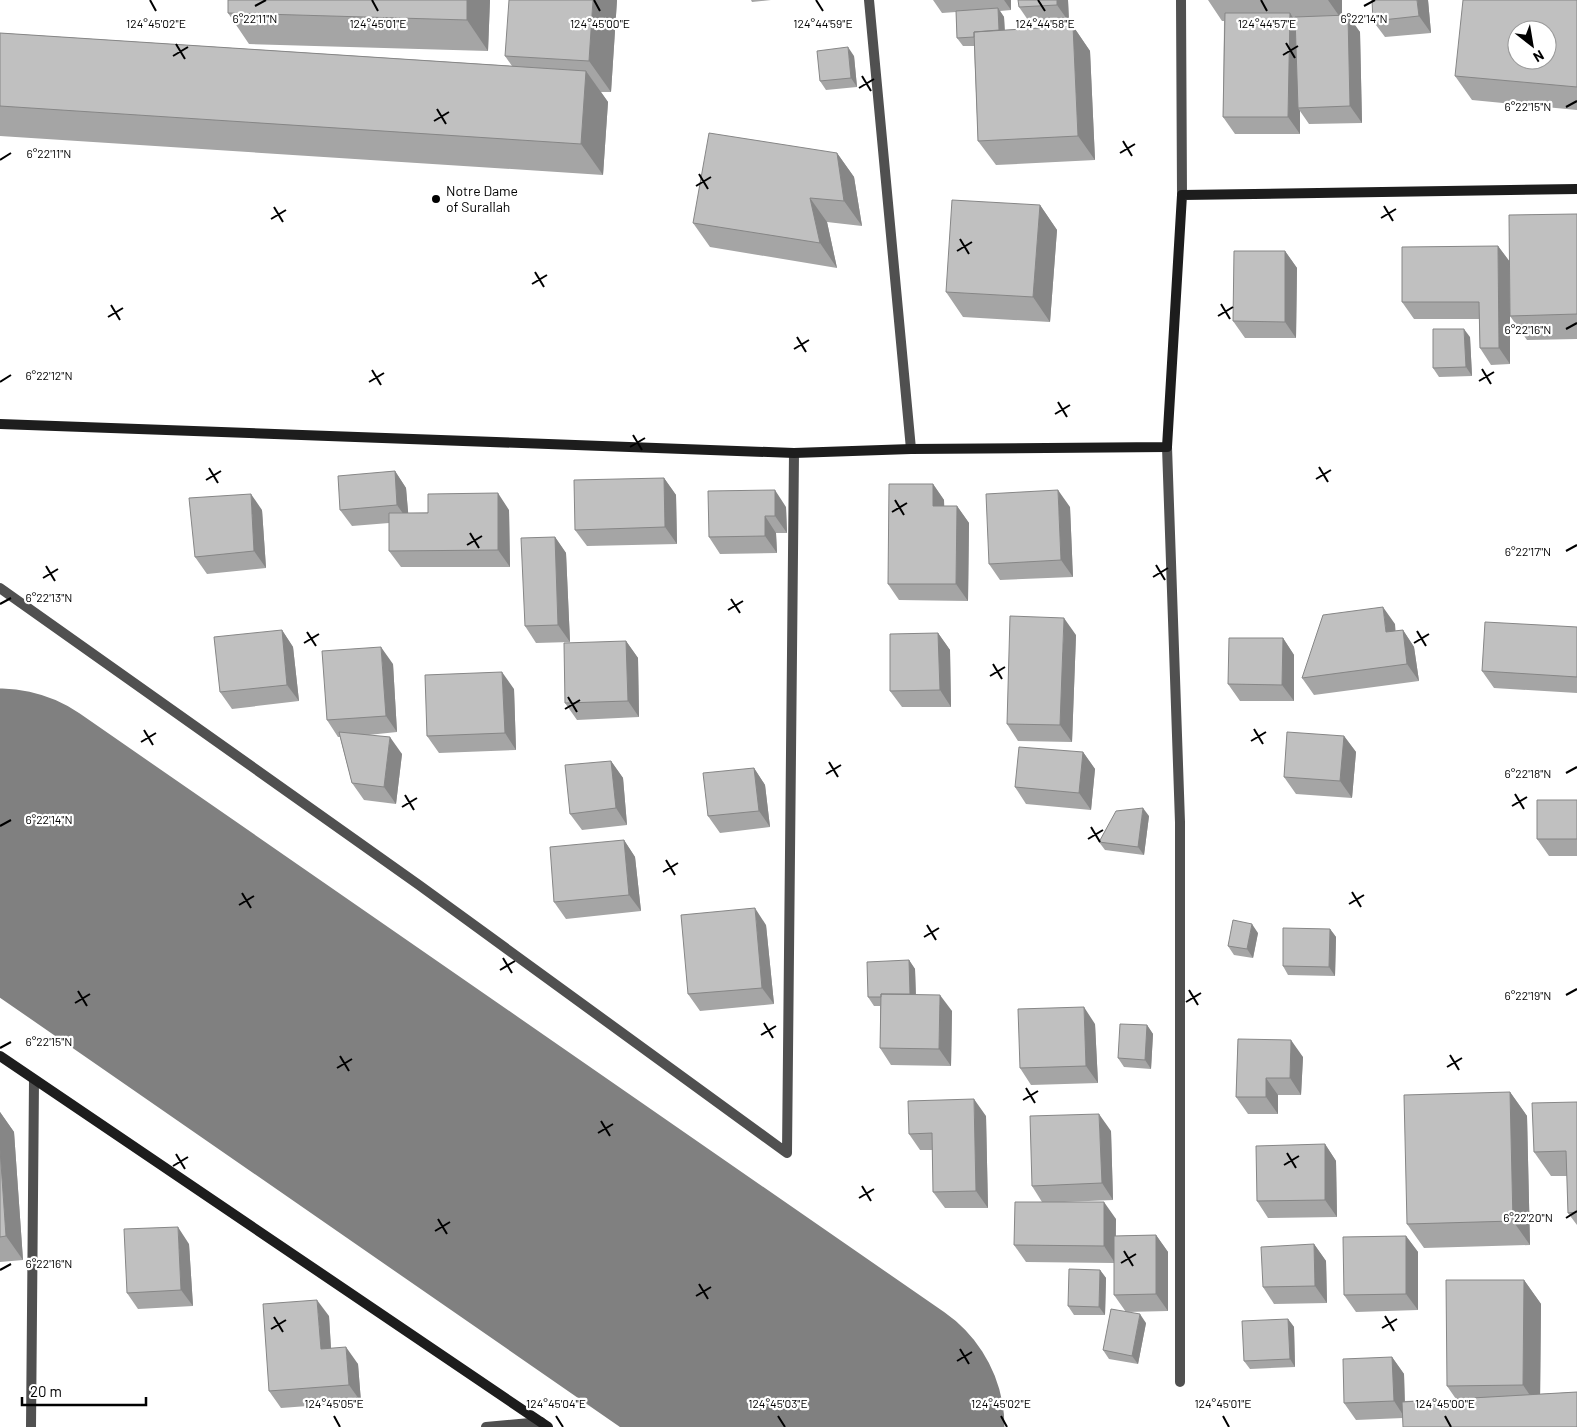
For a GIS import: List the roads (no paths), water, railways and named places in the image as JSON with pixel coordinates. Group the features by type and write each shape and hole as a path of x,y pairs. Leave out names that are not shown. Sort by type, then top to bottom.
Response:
{"street":[{"path":"869,0 911,449"},
{"path":"1180,1382 1180,822 1167,447 1182,194 1181,0"},
{"path":"1182,194 1577,189"},
{"path":"0,424 794,452 1167,447"},
{"path":"0,588 411,879 787,1153 794,452"},
{"path":"0,1056 545,1425"},
{"path":"31,1427 34,1080"},
{"path":"486,1427 545,1425"}],"place":[{"name":"Notre Dame of Surallah","path":"436,199"}]}
